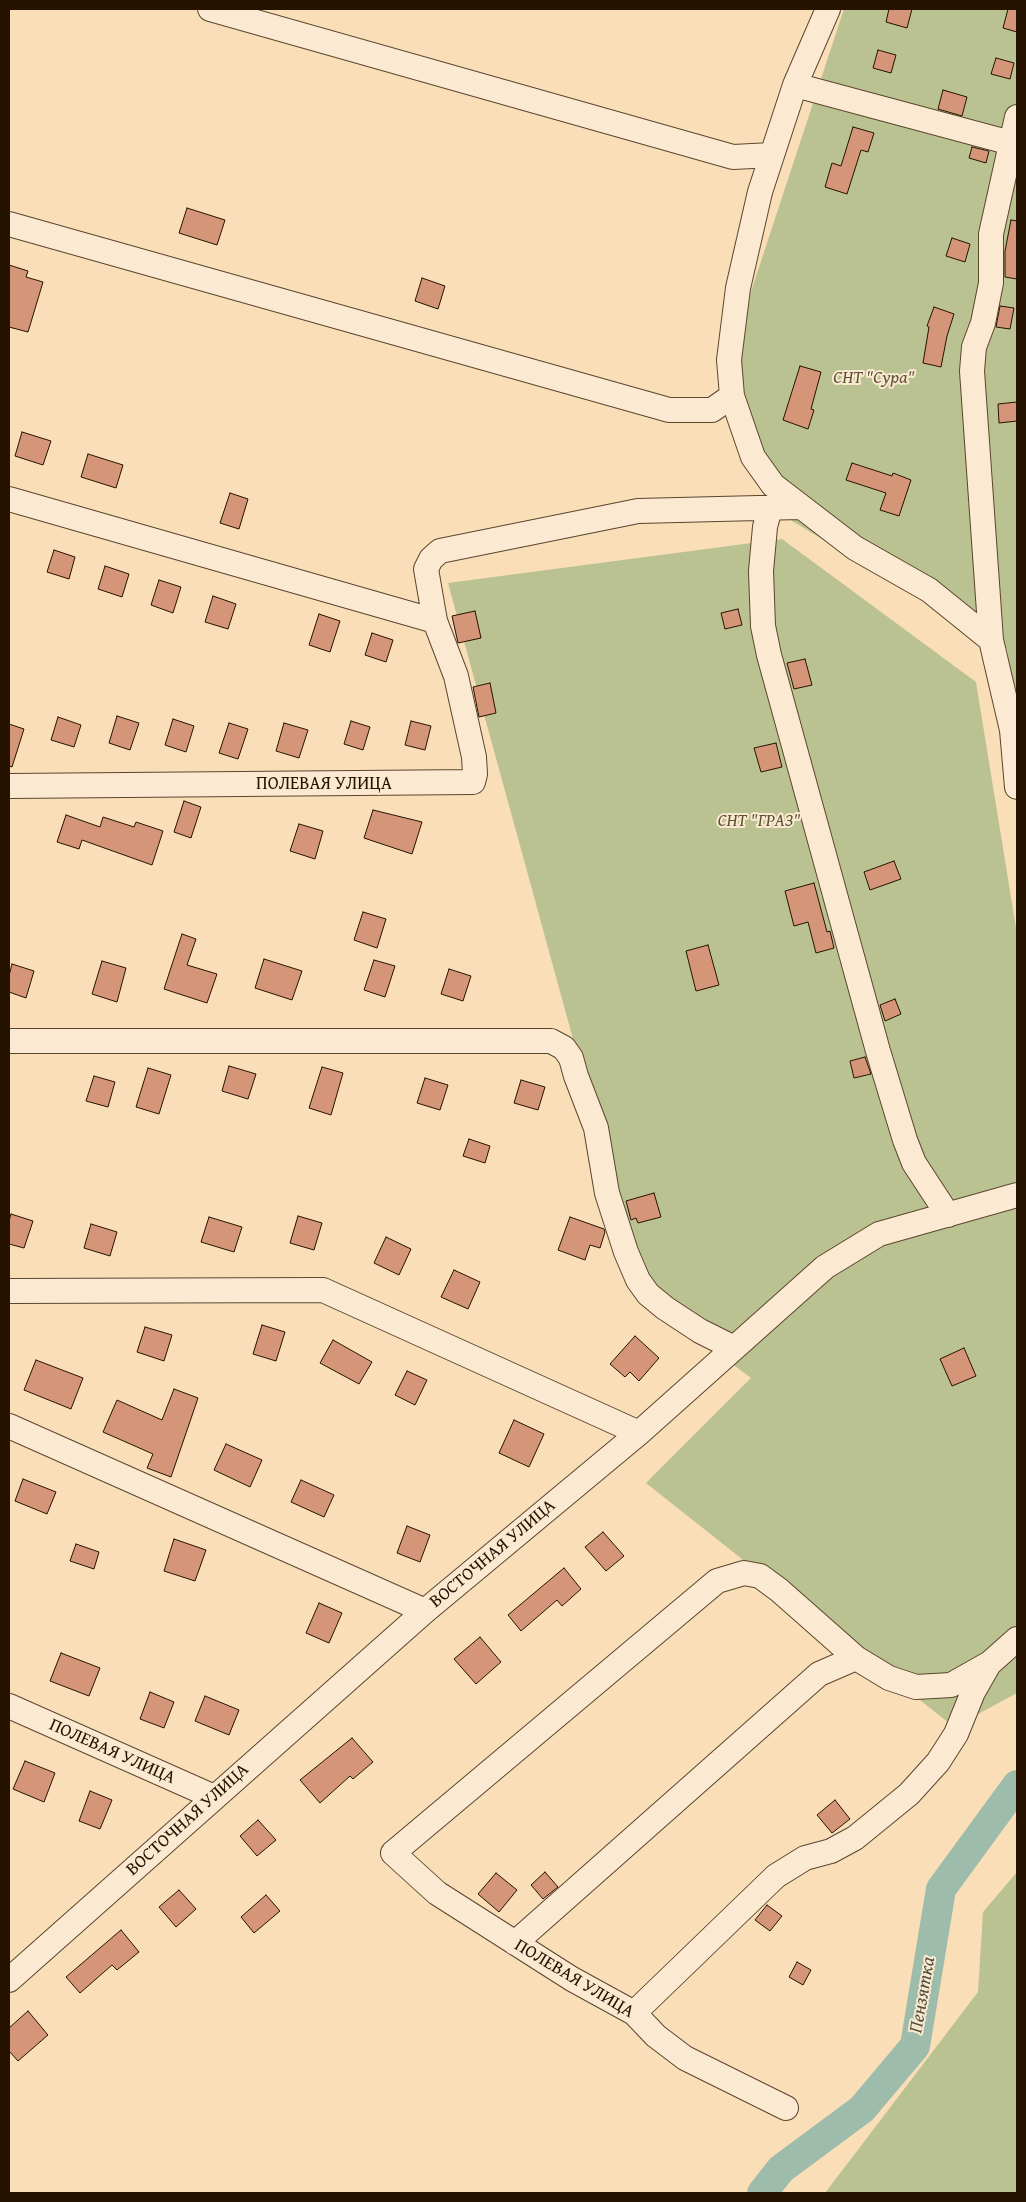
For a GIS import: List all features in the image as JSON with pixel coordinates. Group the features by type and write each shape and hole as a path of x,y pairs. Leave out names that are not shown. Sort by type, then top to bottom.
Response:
{"street":[{"path":"210,9 733,157 772,155"},
{"path":"828,9 795,85 760,192 738,288 729,360 732,396 753,457 773,485 799,507 855,548 929,590 991,640"},
{"path":"795,85 1011,143"},
{"path":"1017,117 991,234 991,283 983,323 974,347 972,372 991,640 1012,730 1017,787"},
{"path":"9,224 669,410 712,410 732,396"},
{"path":"9,499 435,621 426,569 430,559 440,552 638,512 799,507"},
{"path":"770,508 765,527 761,571 763,626 769,655 905,1140 914,1163 948,1214"},
{"name":"ПОЛЕВАЯ УЛИЦА","path":"9,786 473,782 475,774 474,757 456,676 435,621"},
{"path":"9,1041 551,1041 564,1048 571,1058 596,1128 607,1193 626,1252 638,1280 648,1294 665,1308 700,1331 734,1348"},
{"name":"ВОСТОЧНАЯ УЛИЦА","path":"9,1980 425,1611 639,1433 833,1262 879,1234 1017,1195"},
{"path":"9,1291 323,1290 639,1433"},
{"path":"9,1426 425,1611"},
{"name":"ПОЛЕВАЯ УЛИЦА","path":"786,2108 685,2058 656,2036 634,2013 572,1979 437,1893 393,1853 717,1581 744,1573 760,1576 779,1590 856,1658"},
{"path":"515,1943 819,1674 856,1658 889,1678 916,1688 951,1685 990,1663 1017,1639"},
{"path":"634,2013 776,1876 805,1858 831,1851 855,1838 909,1794 938,1762 956,1734 973,1692 990,1663"},
{"name":"ПОЛЕВАЯ УЛИЦА","path":"9,1706 214,1797"}],"green space":[{"name":"СНТ \"Сура\"","path":"844,9 1017,9 1017,716 1007,649 792,521 717,395"},
{"name":"СНТ \"ГРАЗ\"","path":"782,539 976,682 1017,934 1017,1693 954,1727 646,1483 751,1378 644,1298 448,583"},
{"path":"1017,1872 1017,2193 825,2193 978,1992 983,1912"}],"building":[{"path":"889,9 912,9 907,28 886,22"},
{"path":"1008,9 1017,9 1017,32 1003,28"},
{"path":"878,50 896,55 891,73 873,68"},
{"path":"996,58 1014,63 1010,79 991,74"},
{"path":"943,90 967,97 962,116 938,109"},
{"path":"853,127 874,133 868,152 861,150 847,194 825,187 832,163 841,166"},
{"path":"972,147 989,151 986,163 969,158"},
{"path":"187,208 225,220 217,245 179,233"},
{"path":"1011,220 1017,221 1017,279 1005,277 1005,251"},
{"path":"952,238 970,244 965,262 946,256"},
{"path":"9,265 28,271 26,277 43,282 28,332 9,327"},
{"path":"422,278 445,286 438,309 415,301"},
{"path":"1000,306 1014,308 1010,329 996,327"},
{"path":"934,307 954,314 947,336 941,367 923,363 929,327 927,326"},
{"path":"800,366 821,372 811,409 814,410 808,429 783,420"},
{"path":"1017,402 1017,421 999,423 998,404"},
{"path":"22,432 51,441 43,465 15,456"},
{"path":"88,454 123,465 116,488 81,477"},
{"path":"852,463 892,476 893,473 911,480 899,516 880,510 886,493 846,480"},
{"path":"230,493 248,499 239,529 220,523"},
{"path":"54,550 75,557 69,579 47,572"},
{"path":"105,566 129,574 122,597 98,589"},
{"path":"159,580 181,587 173,613 151,605"},
{"path":"213,596 236,604 228,629 205,622"},
{"path":"738,609 742,625 725,629 721,613"},
{"path":"475,611 481,638 458,643 452,616"},
{"path":"319,614 340,621 330,652 309,645"},
{"path":"372,633 393,640 386,662 365,655"},
{"path":"805,659 812,685 794,689 787,663"},
{"path":"490,683 496,713 479,717 473,687"},
{"path":"117,716 139,723 130,750 109,743"},
{"path":"58,717 81,725 74,747 51,740"},
{"path":"173,719 194,726 186,752 165,745"},
{"path":"351,721 370,727 363,750 344,744"},
{"path":"411,721 431,726 425,750 405,745"},
{"path":"229,723 248,729 238,759 219,753"},
{"path":"284,723 308,730 299,758 276,751"},
{"path":"9,724 24,729 12,767 9,766"},
{"path":"776,743 782,767 761,772 754,748"},
{"path":"184,801 201,807 191,838 174,832"},
{"path":"373,810 422,822 412,854 364,838"},
{"path":"66,815 100,827 103,817 134,827 136,822 163,831 152,865 82,840 79,849 57,842"},
{"path":"299,824 323,831 315,859 290,851"},
{"path":"894,861 901,879 870,890 864,872"},
{"path":"814,883 827,932 830,931 834,948 816,953 808,922 794,926 785,891"},
{"path":"363,912 386,919 377,948 354,940"},
{"path":"182,934 196,939 187,965 217,974 207,1003 164,989"},
{"path":"708,945 719,985 696,991 686,951"},
{"path":"264,959 302,971 292,1000 255,988"},
{"path":"374,960 395,966 385,997 364,990"},
{"path":"102,961 126,968 117,1002 92,994"},
{"path":"12,964 34,971 26,998 9,992 9,976"},
{"path":"449,969 471,976 463,1001 441,994"},
{"path":"895,999 901,1014 885,1021 880,1005"},
{"path":"865,1057 871,1074 854,1078 850,1061"},
{"path":"229,1066 256,1074 248,1099 222,1091"},
{"path":"322,1067 343,1073 331,1115 309,1108"},
{"path":"148,1068 171,1075 159,1114 136,1107"},
{"path":"94,1076 115,1082 108,1107 86,1101"},
{"path":"425,1078 448,1085 440,1110 417,1103"},
{"path":"521,1080 545,1087 538,1110 514,1103"},
{"path":"469,1139 490,1146 485,1163 463,1156"},
{"path":"654,1193 661,1217 638,1223 636,1218 631,1220 626,1201"},
{"path":"11,1214 33,1221 24,1248 9,1244 9,1221"},
{"path":"298,1216 322,1223 314,1250 290,1243"},
{"path":"209,1217 242,1227 234,1252 201,1242"},
{"path":"570,1217 604,1229 605,1232 600,1248 590,1245 585,1260 558,1250"},
{"path":"91,1224 117,1232 110,1256 84,1248"},
{"path":"386,1237 411,1249 399,1275 374,1263"},
{"path":"454,1270 480,1282 468,1309 441,1297"},
{"path":"262,1325 285,1332 276,1361 253,1354"},
{"path":"145,1327 172,1335 164,1361 137,1352"},
{"path":"635,1336 659,1358 639,1381 630,1372 625,1377 610,1364"},
{"path":"333,1340 372,1362 359,1384 320,1363"},
{"path":"964,1348 976,1376 952,1386 940,1359"},
{"path":"36,1360 83,1378 71,1409 24,1390"},
{"path":"407,1371 427,1380 415,1405 395,1395"},
{"path":"174,1389 198,1398 171,1477 147,1468 153,1454 103,1432 117,1400 162,1420"},
{"path":"514,1420 544,1434 529,1467 499,1453"},
{"path":"226,1444 262,1460 250,1487 214,1470"},
{"path":"23,1479 56,1492 47,1514 15,1501"},
{"path":"301,1480 334,1495 324,1517 291,1502"},
{"path":"407,1526 430,1535 420,1562 397,1553"},
{"path":"603,1532 624,1556 606,1571 585,1547"},
{"path":"174,1539 206,1550 195,1581 164,1571"},
{"path":"76,1544 99,1552 94,1569 70,1561"},
{"path":"564,1568 581,1589 562,1606 557,1600 521,1631 508,1615"},
{"path":"319,1603 342,1613 329,1643 306,1633"},
{"path":"480,1637 501,1662 476,1684 454,1659"},
{"path":"61,1653 100,1668 89,1696 50,1681"},
{"path":"150,1692 174,1702 164,1728 140,1719"},
{"path":"205,1696 239,1710 229,1735 195,1721"},
{"path":"352,1738 373,1762 353,1779 350,1776 320,1803 300,1780"},
{"path":"25,1761 55,1773 44,1802 13,1789"},
{"path":"90,1791 112,1800 100,1829 79,1821"},
{"path":"835,1800 850,1819 832,1833 817,1815"},
{"path":"258,1820 276,1840 257,1856 240,1836"},
{"path":"545,1872 558,1887 543,1899 531,1885"},
{"path":"496,1873 517,1890 499,1912 478,1894"},
{"path":"179,1890 196,1909 176,1927 159,1907"},
{"path":"266,1895 280,1911 254,1933 241,1917"},
{"path":"767,1905 782,1916 770,1931 755,1920"},
{"path":"121,1930 139,1952 117,1970 112,1965 80,1993 66,1977"},
{"path":"797,1962 811,1970 803,1985 789,1977"},
{"path":"28,2011 48,2035 18,2061 9,2051 9,2028"}],"waterway":[{"name":"Пензятка","path":"762,2193 781,2169 862,2109 915,2046 941,1889 1017,1785"}]}
